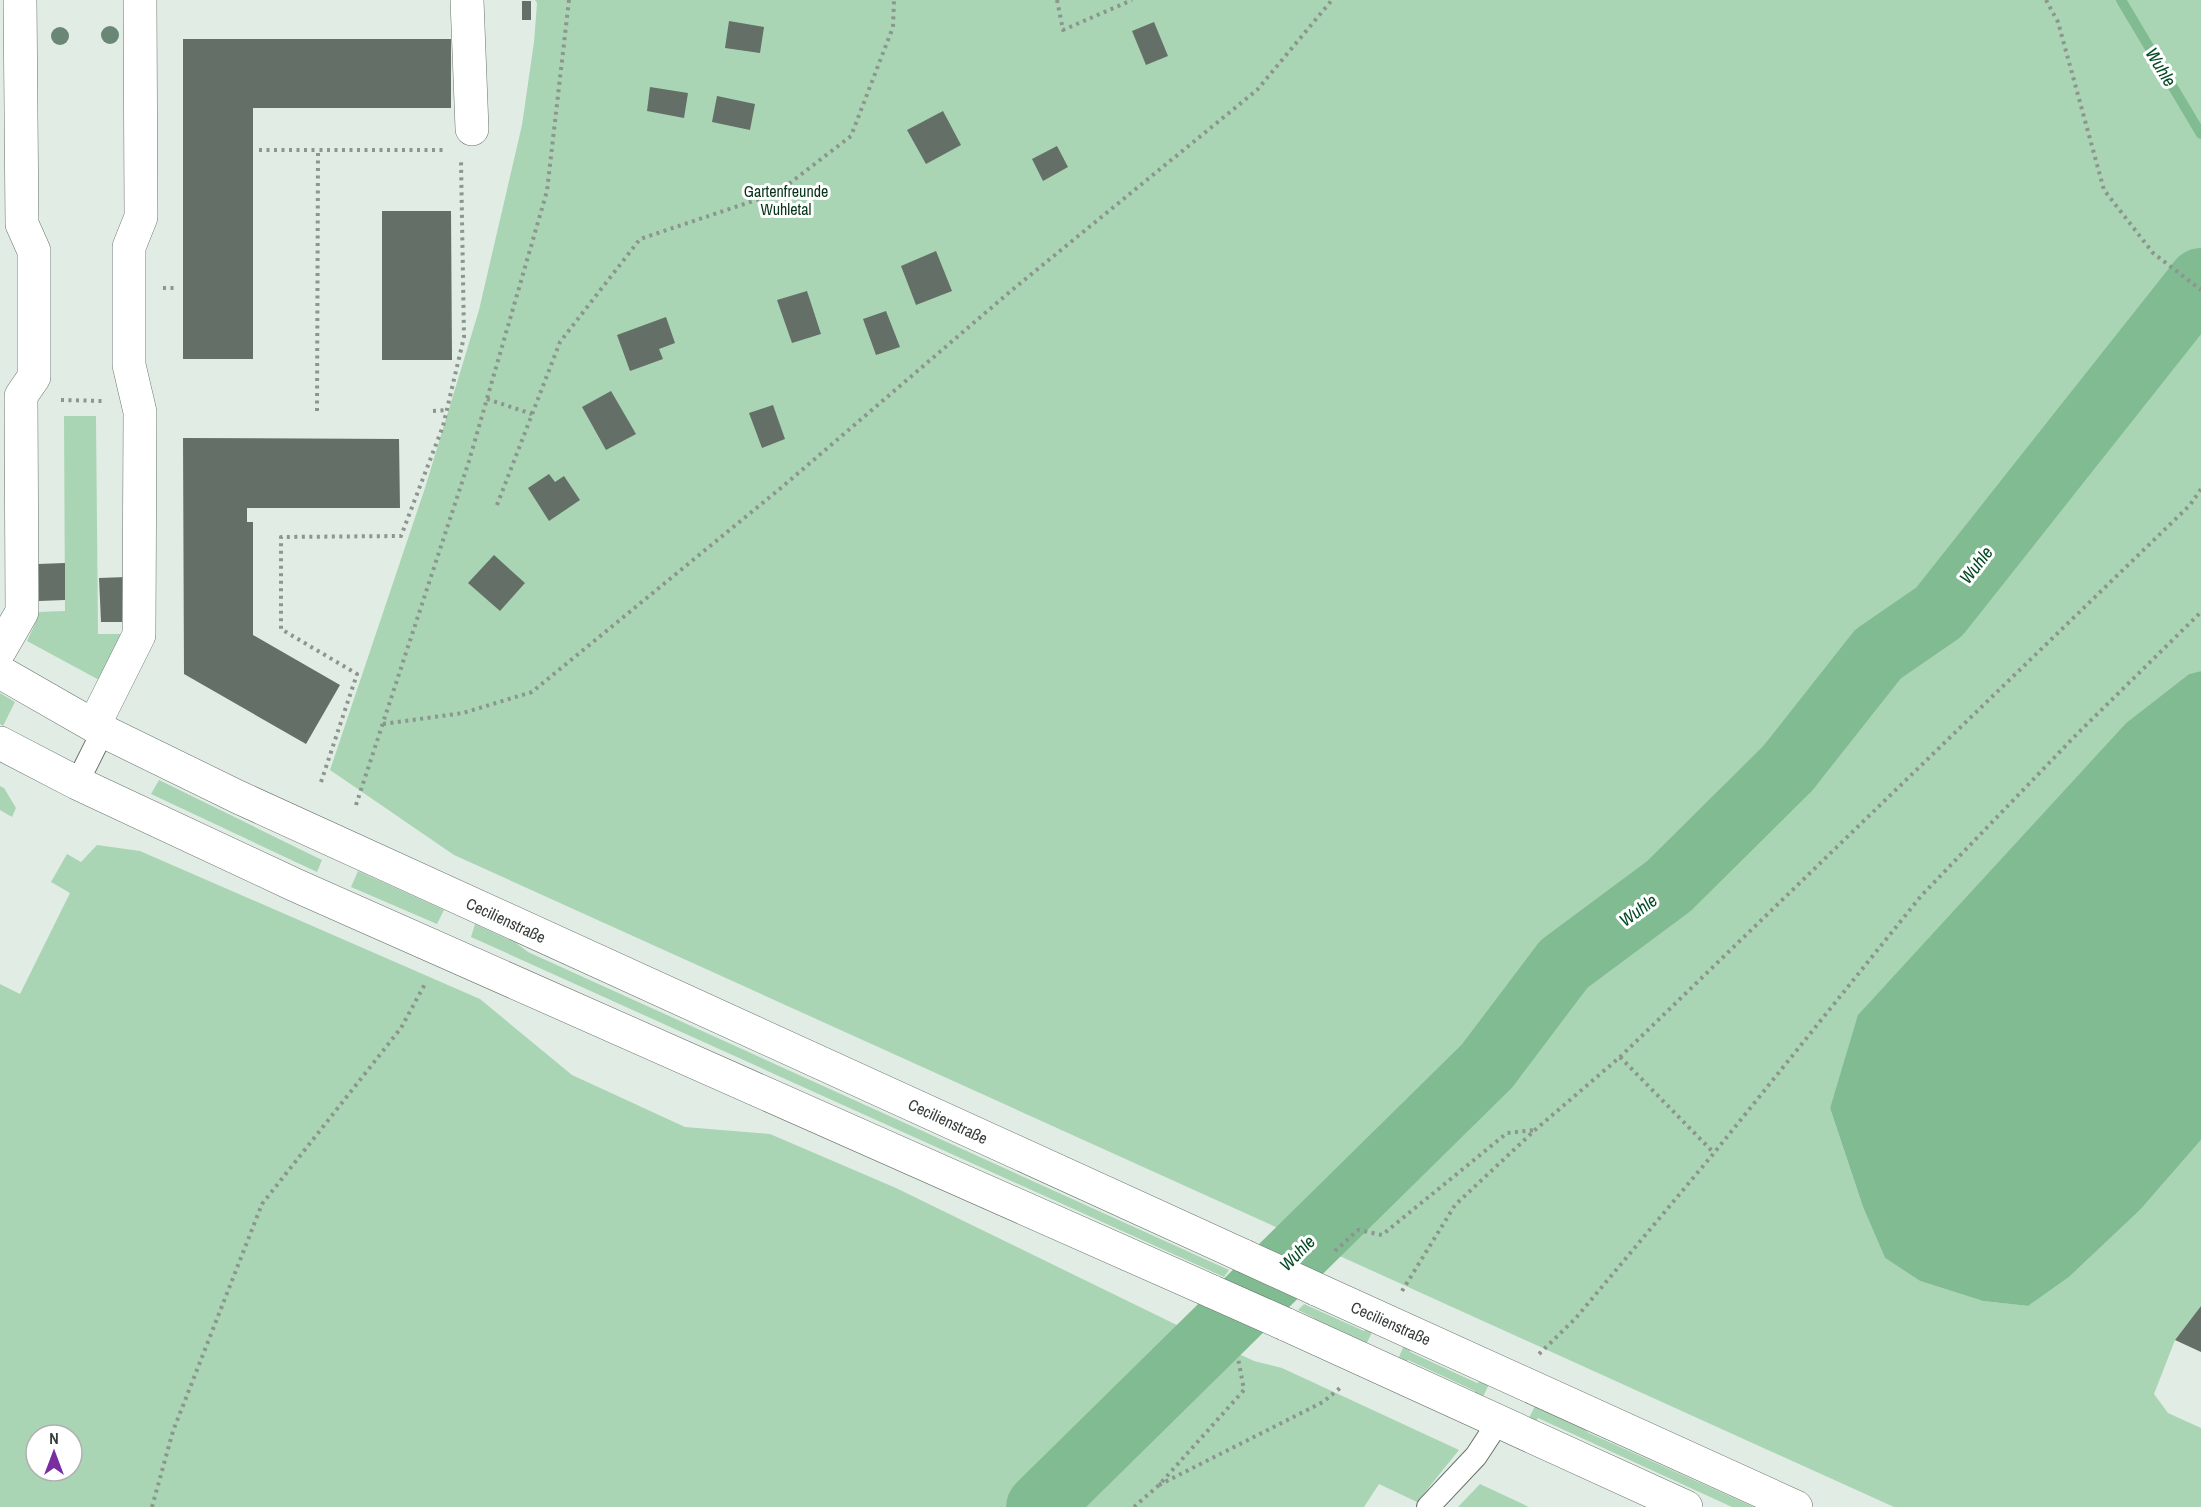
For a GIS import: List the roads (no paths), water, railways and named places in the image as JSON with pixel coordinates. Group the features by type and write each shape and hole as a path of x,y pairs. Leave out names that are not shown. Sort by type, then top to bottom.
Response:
{"street":[{"path":"0,650 22,612 10,467 21,396 34,377 34,251 22,224 20,0"},
{"path":"99,728 139,635 139,402 129,365 129,247 141,217 140,0"},
{"path":"466,140 467,0"},
{"name":"Cecilienstraße","path":"0,672 99,728 318,834 1796,1507"},
{"path":"0,742 77,783 336,903 1285,1324 1686,1507"}],"lane":[{"path":"77,783 99,728"},
{"path":"1428,1507 1476,1456 1499,1421"}],"waterway":[{"name":"Wuhle","path":"2121,0 2201,134"},
{"name":"Wuhle","path":"1039,1507 1487,1066 1564,964 1669,886 1788,768 1878,654 1939,612 2201,281"}],"park label":[{"name":"Gartenfreunde Wuhletal","path":"786,200"}]}
